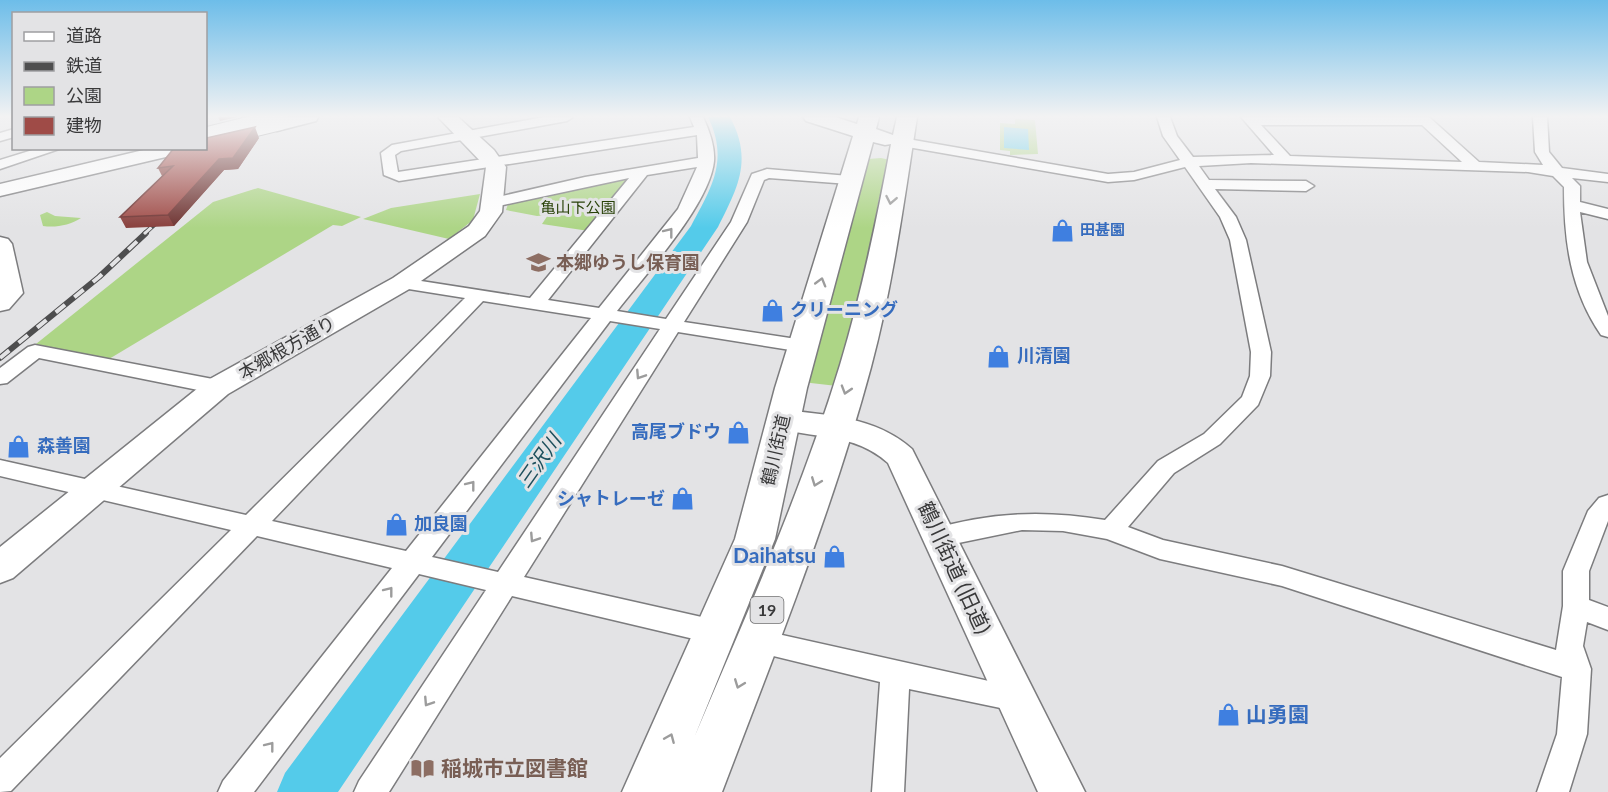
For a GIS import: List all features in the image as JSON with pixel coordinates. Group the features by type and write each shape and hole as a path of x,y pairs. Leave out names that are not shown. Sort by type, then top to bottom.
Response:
{"main road":[{"name":"鶴川街道","path":"697,792 735,637 783,420 858,154"},
{"path":"852,173 861,158 891,154"},
{"name":"鶴川街道","path":"647,792 735,637 822,467 872,305 900,154"}],"street":[{"path":"0,165 36,154"},
{"path":"0,190 138,154"},
{"path":"0,190 154,154"},
{"path":"388,154 391,175 399,177 536,154"},
{"path":"486,154 494,162"},
{"path":"234,792 421,567 612,316 695,194 707,160 706,154"},
{"path":"974,154 1108,178 1134,176 1188,162 1285,159 1553,170 1608,178"},
{"path":"1110,530 1166,467 1212,439 1251,400 1260,376 1261,352 1238,240 1228,217 1183,154"},
{"path":"1280,154 1285,159"},
{"path":"1462,154 1475,166"},
{"path":"1542,154 1547,165 1572,186 1574,240 1589,302 1608,331"},
{"path":"494,202 707,160"},
{"name":"本郷根方通り","path":"0,568 218,387 402,283 477,231 486,221 494,202 496,167 494,162"},
{"path":"535,304 642,172"},
{"path":"370,792 495,584 665,324 739,222 749,202 757,177 767,173 852,173"},
{"path":"1204,184 1306,186"},
{"path":"1572,205 1608,214"},
{"path":"0,244 3,287"},
{"path":"402,283 803,346"},
{"path":"0,780 478,295"},
{"path":"1589,302 1608,304"},
{"path":"0,378 35,351 218,387"},
{"name":"鶴川街道 (旧道)","path":"783,420 860,432 893,449 907,468 1015,698 1062,792"},
{"path":"0,468 495,584 977,692 1015,698"},
{"path":"1553,792 1572,734 1577,669 1569,646 1576,606 1576,571 1597,517 1608,504"},
{"path":"939,537 1022,521 1063,522 1110,530 1160,549 1282,576 1577,669"},
{"path":"1576,606 1608,619"},
{"path":"888,792 895,674"}],"green space":[{"path":"868,159 890,160 891,164 879,198 860,303 837,386 802,382"},
{"name":"亀山下公園","path":"632,177 589,231 542,224 548,215 537,216 506,210 508,204"},
{"path":"258,188 361,217 342,226 333,225 109,359 36,344 213,202"},
{"path":"480,194 473,220 449,239 363,219 391,208"},
{"path":"47,212 55,216 81,218 63,225 43,226 40,215"}],"building":[{"path":"169,154 236,154 233,158 219,159 168,215 120,217 173,166 158,168"}],"waterway":[{"name":"三沢川","path":"305,792 704,227 724,186 731,154"}],"railway":[{"path":"144,234 165,215"},
{"path":"0,358 99,277 146,233"}],"place":[{"name":"田甚園","path":"1062,230"},
{"name":"本郷ゆうし保育園","path":"538,263"},
{"name":"クリーニング","path":"772,310"},
{"name":"川清園","path":"999,356"},
{"name":"高尾ブドウ","path":"739,432"},
{"name":"森善園","path":"19,446"},
{"name":"シャトレーゼ","path":"683,499"},
{"name":"加良園","path":"396,524"},
{"name":"Daihatsu","path":"834,556"},
{"name":"山勇園","path":"1228,715"},
{"name":"稲城市立図書館","path":"423,769"}]}
